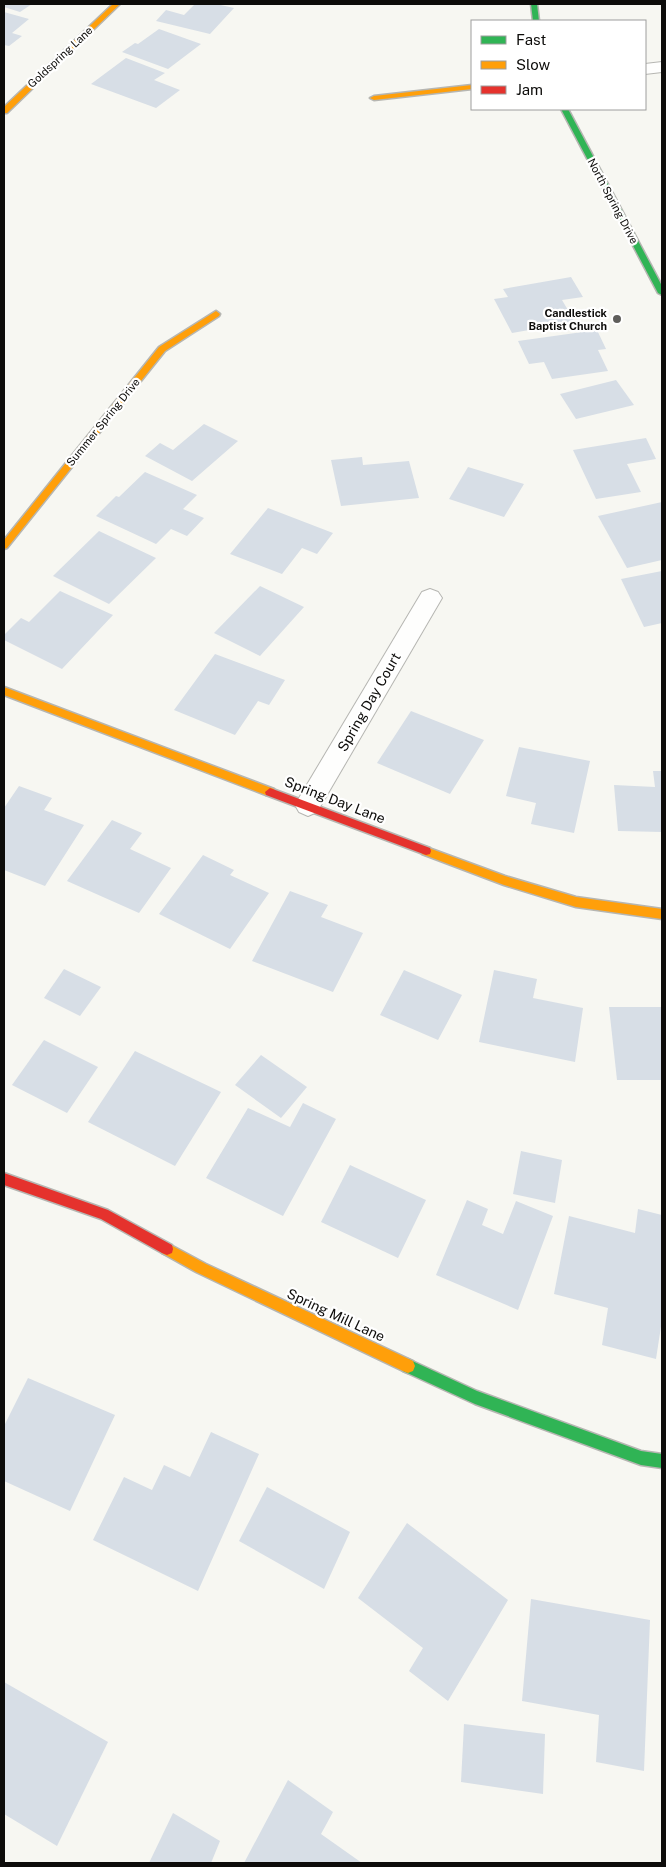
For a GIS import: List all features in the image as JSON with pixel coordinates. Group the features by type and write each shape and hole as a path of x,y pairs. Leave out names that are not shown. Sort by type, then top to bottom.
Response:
{"street":[{"name":"Goldspring Lane","path":"4,111 117,4"},
{"path":"534,4 536,20"},
{"path":"646,69 662,67"},
{"path":"374,98 471,88"},
{"name":"North Spring Drive","path":"565,110 660,282"},
{"name":"Summer Spring Drive","path":"4,546 162,349 216,314"},
{"name":"Spring Day Court","path":"308,805 430,598"},
{"name":"Spring Day Lane","path":"4,692 504,880 576,902 662,914"},
{"name":"Spring Mill Lane","path":"4,1179 104,1214 201,1268 476,1398 641,1458 662,1461"}],"building":[{"path":"4,4 32,4 20,12 4,7"},
{"path":"195,4 216,4 234,8 210,34 156,21 166,10 184,15"},
{"path":"4,12 29,19 12,33 22,36 9,46 4,45"},
{"path":"159,29 201,44 168,69 122,52 135,43 138,44"},
{"path":"126,58 165,73 154,80 180,90 156,108 91,84"},
{"path":"571,277 583,297 562,300 575,322 512,333 494,299 508,297 503,289"},
{"path":"597,330 606,349 598,350 608,371 552,379 544,362 529,364 518,341"},
{"path":"616,380 634,405 576,419 560,394"},
{"path":"204,424 238,441 192,481 145,456 160,443 173,450"},
{"path":"646,438 656,459 627,464 641,492 596,499 573,450"},
{"path":"362,457 363,465 409,461 419,498 341,506 331,460"},
{"path":"468,467 524,484 504,517 449,499"},
{"path":"145,472 197,495 183,509 204,518 187,536 171,529 156,544 96,516 116,496 119,497"},
{"path":"662,502 662,560 627,568 598,516"},
{"path":"268,508 333,533 317,554 302,548 282,574 230,554"},
{"path":"99,531 156,558 109,604 53,576"},
{"path":"662,571 662,623 644,627 621,579"},
{"path":"260,586 304,607 260,656 214,633"},
{"path":"60,591 113,615 62,669 4,640 4,635 21,618 29,622"},
{"path":"215,654 285,680 269,705 258,701 235,735 174,710"},
{"path":"411,711 484,740 450,794 377,763"},
{"path":"519,747 590,761 574,833 531,824 536,803 506,796"},
{"path":"653,771 662,771 662,832 618,831 614,785 655,787"},
{"path":"19,786 52,798 44,810 84,825 45,886 4,870 4,808"},
{"path":"112,820 142,833 130,849 171,868 139,913 67,881"},
{"path":"203,855 234,870 230,875 269,893 230,949 159,914"},
{"path":"290,891 328,905 321,917 363,933 333,992 252,961"},
{"path":"64,969 101,987 80,1016 44,998"},
{"path":"404,970 462,995 438,1040 380,1015"},
{"path":"494,970 537,979 533,998 583,1008 575,1062 479,1042"},
{"path":"609,1007 662,1007 662,1080 617,1080"},
{"path":"44,1040 98,1067 67,1113 12,1085"},
{"path":"135,1051 221,1092 175,1166 88,1122"},
{"path":"261,1055 307,1087 281,1118 235,1085"},
{"path":"303,1103 336,1119 283,1216 206,1178 248,1108 290,1127"},
{"path":"521,1151 562,1160 555,1203 513,1194"},
{"path":"350,1165 426,1200 398,1258 321,1222"},
{"path":"467,1200 488,1209 482,1225 503,1234 516,1201 553,1216 518,1310 436,1275"},
{"path":"638,1209 662,1215 662,1320 656,1359 602,1345 608,1308 554,1294 569,1216 635,1233"},
{"path":"28,1378 115,1415 70,1511 4,1481 4,1426"},
{"path":"211,1432 259,1454 198,1591 93,1540 124,1477 152,1490 164,1465 190,1477"},
{"path":"267,1487 350,1532 324,1589 239,1541"},
{"path":"407,1523 508,1600 448,1701 409,1671 423,1648 358,1598"},
{"path":"531,1599 650,1620 644,1771 596,1762 599,1715 522,1701"},
{"path":"4,1682 108,1742 57,1846 4,1814"},
{"path":"464,1724 545,1734 543,1794 461,1782"},
{"path":"288,1780 333,1812 321,1834 362,1863 244,1863"},
{"path":"173,1813 220,1841 211,1863 149,1863"}],"traffic: fast":[{"path":"534,4 536,20"},
{"path":"565,110 662,293"},
{"path":"408,1366 475,1397 641,1458 662,1461"}],"traffic: slow":[{"path":"4,111 117,4"},
{"path":"374,98 471,87"},
{"path":"4,546 162,349 216,314"},
{"path":"4,691 270,792"},
{"path":"426,851 504,880 576,902 662,914"},
{"path":"167,1249 201,1268 408,1366"}],"traffic: jam":[{"path":"270,792 426,851"},
{"path":"4,1179 104,1214 167,1249"}],"place":[{"name":"Candlestick Baptist Church","path":"617,319"}]}
